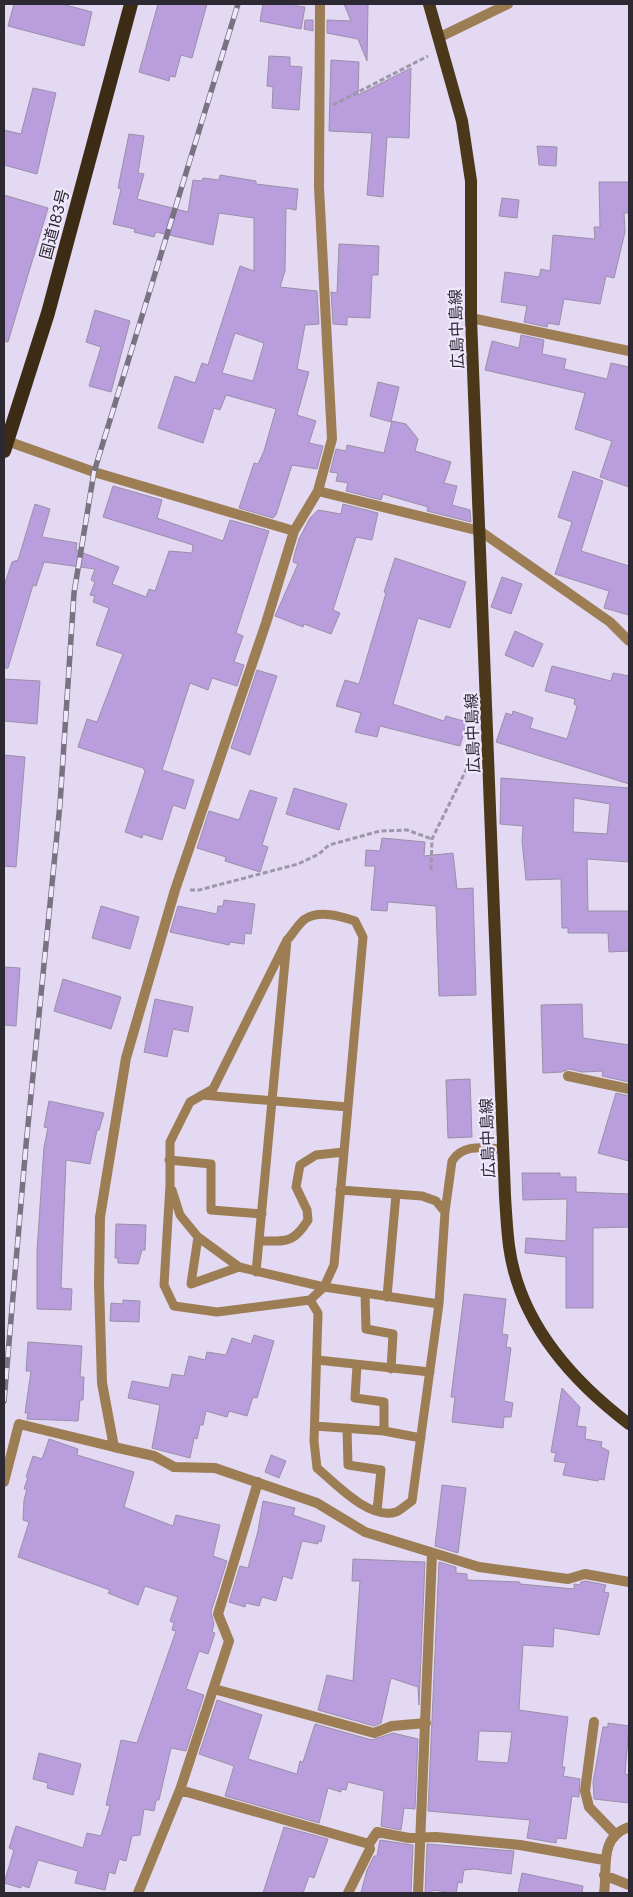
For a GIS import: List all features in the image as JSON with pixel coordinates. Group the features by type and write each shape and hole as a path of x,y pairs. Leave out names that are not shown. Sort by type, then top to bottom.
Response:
{"highway":[{"name":"国道183号","path":"6,446 48,312 131,4"}],"main road":[{"name":"広島中島線","path":"429,4 462,121 471,181 471,318 503,1149 509,1247 518,1281 533,1318 557,1357 595,1398 629,1424"}],"street":[{"path":"114,1447 102,1383 98,1284 100,1217 126,1058 175,890 266,623 294,531 318,491 332,439 319,187 320,4"},
{"path":"440,43 508,4"},
{"path":"471,318 629,351"},
{"path":"6,446 294,531"},
{"path":"318,491 480,531 610,622 629,641"},
{"path":"568,1076 629,1089"},
{"path":"4,1482 20,1424 154,1456 174,1467 215,1468 317,1503 365,1532 432,1554 479,1566 568,1579 585,1574 629,1582"},
{"path":"138,1893 180,1790 229,1640 218,1614 258,1482"},
{"path":"418,1893 432,1554"},
{"path":"214,1689 374,1733 392,1726 426,1723"},
{"path":"594,1722 585,1791 589,1807 616,1835"},
{"path":"180,1790 369,1844"},
{"path":"604,1893 604,1860 609,1843 616,1835 629,1827"},
{"path":"348,1893 370,1850 369,1844 377,1832 409,1838 421,1836 520,1845 604,1860"},
{"path":"604,1875 629,1885"}],"lane":[{"path":"318,915 337,915 355,921 363,937 334,1265 324,1287 310,1300 217,1312 174,1306 164,1285 170,1185 170,1142 190,1102 202,1096 213,1089 287,940 305,920 318,915"},
{"path":"256,1272 287,940"},
{"path":"202,1096 348,1107"},
{"path":"310,1300 318,1314 315,1426 317,1468 362,1506 377,1511 396,1512 412,1501 439,1304 445,1212 452,1161 456,1154 463,1149 503,1149"},
{"path":"260,1241 287,1240 299,1234 308,1220 307,1210 296,1187 300,1165 316,1155 344,1152"},
{"path":"169,1160 211,1164 211,1210 262,1214"},
{"path":"170,1185 180,1215 198,1237 239,1267 324,1287 439,1304"},
{"path":"340,1190 396,1194 429,1199 436,1202 445,1212"},
{"path":"387,1297 396,1194"},
{"path":"198,1237 191,1284 239,1267"},
{"path":"365,1293 366,1329 393,1334 391,1369"},
{"path":"317,1360 430,1372"},
{"path":"357,1365 355,1398 384,1402 384,1431"},
{"path":"315,1426 384,1431 421,1438"},
{"path":"347,1428 348,1465 381,1470 377,1511"}],"path":[{"path":"320,112 440,43"},
{"path":"431,870 432,839 469,762 475,755 488,750"},
{"path":"175,890 199,890 289,866 319,854 329,845 380,831 407,830 432,839"}],"building":[{"path":"14,4 62,4 92,12 84,46 8,26"},
{"path":"158,4 207,4 192,58 181,55 175,77 170,76 169,81 139,72"},
{"path":"263,4 296,4 296,6 305,7 301,29 260,21"},
{"path":"344,4 368,4 367,61 358,39 327,33 327,20 351,21"},
{"path":"305,20 313,20 313,31 304,29"},
{"path":"269,56 290,57 290,66 302,67 299,110 272,108 273,87 267,86"},
{"path":"331,60 359,62 358,95 411,68 409,138 387,137 383,197 367,195 372,133 329,131"},
{"path":"33,88 56,93 37,174 4,165 4,130 21,134"},
{"path":"129,134 144,136 138,173 144,174 137,199 188,212 193,180 202,181 203,178 219,180 220,175 256,181 256,184 298,189 296,210 286,208 285,271 280,287 317,291 319,324 305,325 297,369 309,372 297,415 316,421 309,443 323,446 317,469 292,465 276,515 273,518 239,508 254,463 258,464 264,451 276,409 226,395 220,410 214,408 203,443 158,428 175,376 195,383 202,363 208,365 240,266 254,271 254,218 219,213 213,245 156,232 154,237 134,232 135,229 113,224 121,189 118,188","holes":["235,333 264,343 253,381 222,373"]},
{"path":"537,146 557,147 556,166 539,165"},
{"path":"599,182 629,182 629,213 624,213 625,232 614,278 606,276 600,304 564,299 559,325 548,323 547,327 524,322 527,306 501,302 505,272 539,277 541,269 550,271 553,235 595,239 594,227 600,227"},
{"path":"4,195 48,208 8,342 4,341"},
{"path":"502,198 519,200 517,218 499,216"},
{"path":"339,244 379,246 378,275 372,275 370,318 347,317 347,325 333,324 331,292 337,293"},
{"path":"95,310 130,321 111,392 89,386 101,347 86,342"},
{"path":"521,335 544,340 542,354 566,359 564,369 607,379 611,363 629,367 629,487 600,477 612,441 575,429 585,393 485,370 492,341 519,348"},
{"path":"378,382 399,387 391,422 370,416"},
{"path":"392,421 406,424 418,439 415,451 451,462 444,483 457,486 452,505 470,510 471,522 427,511 428,507 383,494 381,500 346,491 348,483 336,481 338,473 330,472 336,449 346,451 347,445 384,453"},
{"path":"573,471 603,481 581,551 629,566 629,615 604,608 609,591 555,574 572,522 558,517"},
{"path":"113,486 162,500 157,518 223,541 230,520 269,531 236,633 243,636 234,662 244,665 237,686 212,678 208,690 190,683 162,770 194,780 185,809 173,805 162,840 143,834 142,838 125,832 145,771 143,768 78,747 87,719 97,722 123,654 96,645 109,608 93,602 95,596 90,595 95,582 91,580 95,569 44,562 36,586 33,585 8,668 4,668 4,586 12,562 18,560 35,504 50,509 42,537 77,543 76,550 119,567 112,584 146,597 149,589 155,591 169,551 192,553 193,545 103,517"},
{"path":"343,504 378,513 372,540 356,537 333,610 340,613 331,634 304,624 303,627 275,616 298,564 293,562 294,556 299,539 310,518 318,510 341,514"},
{"path":"395,558 466,582 450,628 418,618 393,704 444,721 446,716 467,722 460,746 380,726 377,737 355,732 361,713 336,706 345,680 359,684"},
{"path":"502,577 522,584 511,614 491,607"},
{"path":"515,631 543,644 533,667 505,655"},
{"path":"552,666 611,681 613,673 629,676 629,784 496,742 506,713 512,715 513,711 533,718 530,728 567,739 577,706 574,704 575,699 545,691"},
{"path":"257,670 277,676 250,755 231,748"},
{"path":"4,679 40,681 37,724 4,721"},
{"path":"4,755 25,757 16,867 4,866"},
{"path":"501,778 629,788 629,862 587,859 588,911 629,911 629,951 609,952 608,933 568,933 568,928 562,928 561,879 526,880 522,841 523,826 500,824","holes":["574,798 610,804 607,834 573,832"]},
{"path":"294,788 347,804 339,830 286,814"},
{"path":"250,790 277,798 262,845 268,847 260,872 225,861 226,857 197,848 209,811 239,820"},
{"path":"382,838 425,842 424,856 453,853 457,889 473,888 476,995 439,996 436,906 388,902 387,911 371,910 375,866 365,866 366,850 380,851"},
{"path":"224,900 255,904 251,934 245,933 244,944 230,942 229,945 170,932 178,906 217,914 218,906 223,906"},
{"path":"101,906 139,917 130,949 92,938"},
{"path":"4,967 20,968 16,1026 4,1025"},
{"path":"63,979 121,997 111,1029 54,1011"},
{"path":"155,999 193,1007 188,1032 173,1029 167,1057 144,1052"},
{"path":"582,1004 583,1038 629,1045 629,1082 602,1076 603,1071 582,1072 569,1069 562,1072 543,1073 541,1005"},
{"path":"470,1079 472,1137 448,1138 446,1080"},
{"path":"616,1093 629,1096 629,1161 598,1153"},
{"path":"49,1101 104,1113 99,1130 97,1130 90,1164 66,1160 61,1288 72,1289 71,1310 37,1309 37,1251 44,1147 48,1128 44,1127"},
{"path":"522,1173 560,1173 560,1177 576,1177 576,1192 629,1194 629,1227 593,1228 593,1308 566,1308 566,1257 525,1253 526,1238 566,1241 567,1199 523,1200"},
{"path":"116,1224 146,1225 145,1250 142,1250 138,1264 118,1263 118,1258 115,1258"},
{"path":"464,1294 506,1299 502,1334 508,1335 506,1347 511,1348 504,1401 513,1403 511,1417 504,1417 503,1428 452,1422 455,1397 451,1397"},
{"path":"123,1300 140,1301 139,1322 110,1321 111,1303 123,1304"},
{"path":"254,1335 274,1341 257,1398 253,1397 247,1416 229,1411 227,1417 206,1411 197,1439 194,1438 190,1458 152,1448 160,1405 128,1398 132,1381 169,1388 172,1374 184,1376 189,1356 205,1360 207,1352 226,1355 232,1338 251,1344"},
{"path":"28,1342 82,1346 80,1377 84,1377 83,1400 80,1400 78,1421 27,1419 28,1413 25,1413 31,1371 26,1371"},
{"path":"562,1388 580,1407 577,1426 586,1427 585,1439 602,1442 601,1447 609,1451 604,1480 599,1479 598,1481 563,1475 566,1463 554,1461 556,1453 551,1452"},
{"path":"49,1439 78,1449 77,1455 134,1472 124,1507 173,1526 176,1515 220,1525 213,1556 227,1561 211,1612 214,1624 212,1632 215,1633 208,1654 199,1651 186,1689 204,1695 186,1751 171,1748 159,1800 156,1800 154,1811 144,1809 140,1835 132,1836 126,1861 119,1859 115,1874 109,1872 105,1890 75,1883 78,1871 38,1860 29,1888 21,1885 21,1888 4,1883 14,1850 9,1848 16,1826 83,1848 87,1833 101,1836 110,1806 106,1805 121,1740 137,1743 176,1631 172,1630 174,1623 170,1621 178,1597 145,1586 138,1605 108,1593 110,1590 18,1557 29,1522 23,1520 24,1500 27,1489 24,1489 28,1477 26,1477 33,1456 42,1459"},
{"path":"271,1455 286,1461 279,1478 265,1472"},
{"path":"442,1485 466,1488 458,1553 435,1546"},
{"path":"263,1501 295,1508 293,1515 325,1526 321,1542 318,1541 318,1544 302,1541 292,1579 283,1576 276,1601 262,1597 259,1606 246,1603 245,1607 229,1602 240,1566 248,1568 258,1531"},
{"path":"353,1559 425,1562 419,1705 418,1687 391,1678 381,1723 374,1726 318,1710 327,1675 353,1681 360,1581 352,1581"},
{"path":"439,1562 456,1567 456,1573 467,1574 467,1580 520,1582 520,1584 574,1589 574,1584 580,1585 581,1582 585,1581 606,1585 604,1592 609,1593 599,1635 554,1628 553,1647 523,1645 519,1710 568,1717 562,1767 565,1767 563,1776 580,1779 579,1797 572,1796 566,1839 557,1838 556,1843 527,1838 530,1820 428,1811","holes":["479,1731 512,1732 508,1763 477,1761"]},
{"path":"217,1700 262,1715 248,1759 297,1774 300,1761 303,1762 315,1724 372,1740 393,1733 418,1739 415,1809 404,1808 401,1830 381,1826 384,1791 348,1782 346,1790 341,1789 341,1792 328,1788 319,1823 225,1796 234,1766 199,1754"},
{"path":"608,1723 629,1726 625,1774 629,1775 629,1803 594,1799 593,1782 603,1727 608,1727"},
{"path":"39,1753 81,1764 73,1795 47,1788 48,1783 33,1779"},
{"path":"284,1827 328,1839 314,1878 309,1876 303,1893 263,1893"},
{"path":"380,1840 413,1845 411,1893 361,1893 367,1870 374,1856 377,1856"},
{"path":"427,1844 514,1851 511,1874 475,1869 464,1870 462,1883 458,1882 456,1893 432,1890 432,1893 425,1893"},
{"path":"522,1873 583,1886 582,1893 518,1893"}],"railway":[{"path":"4,1401 26,1145 60,804 74,593 94,472 238,4"}]}
